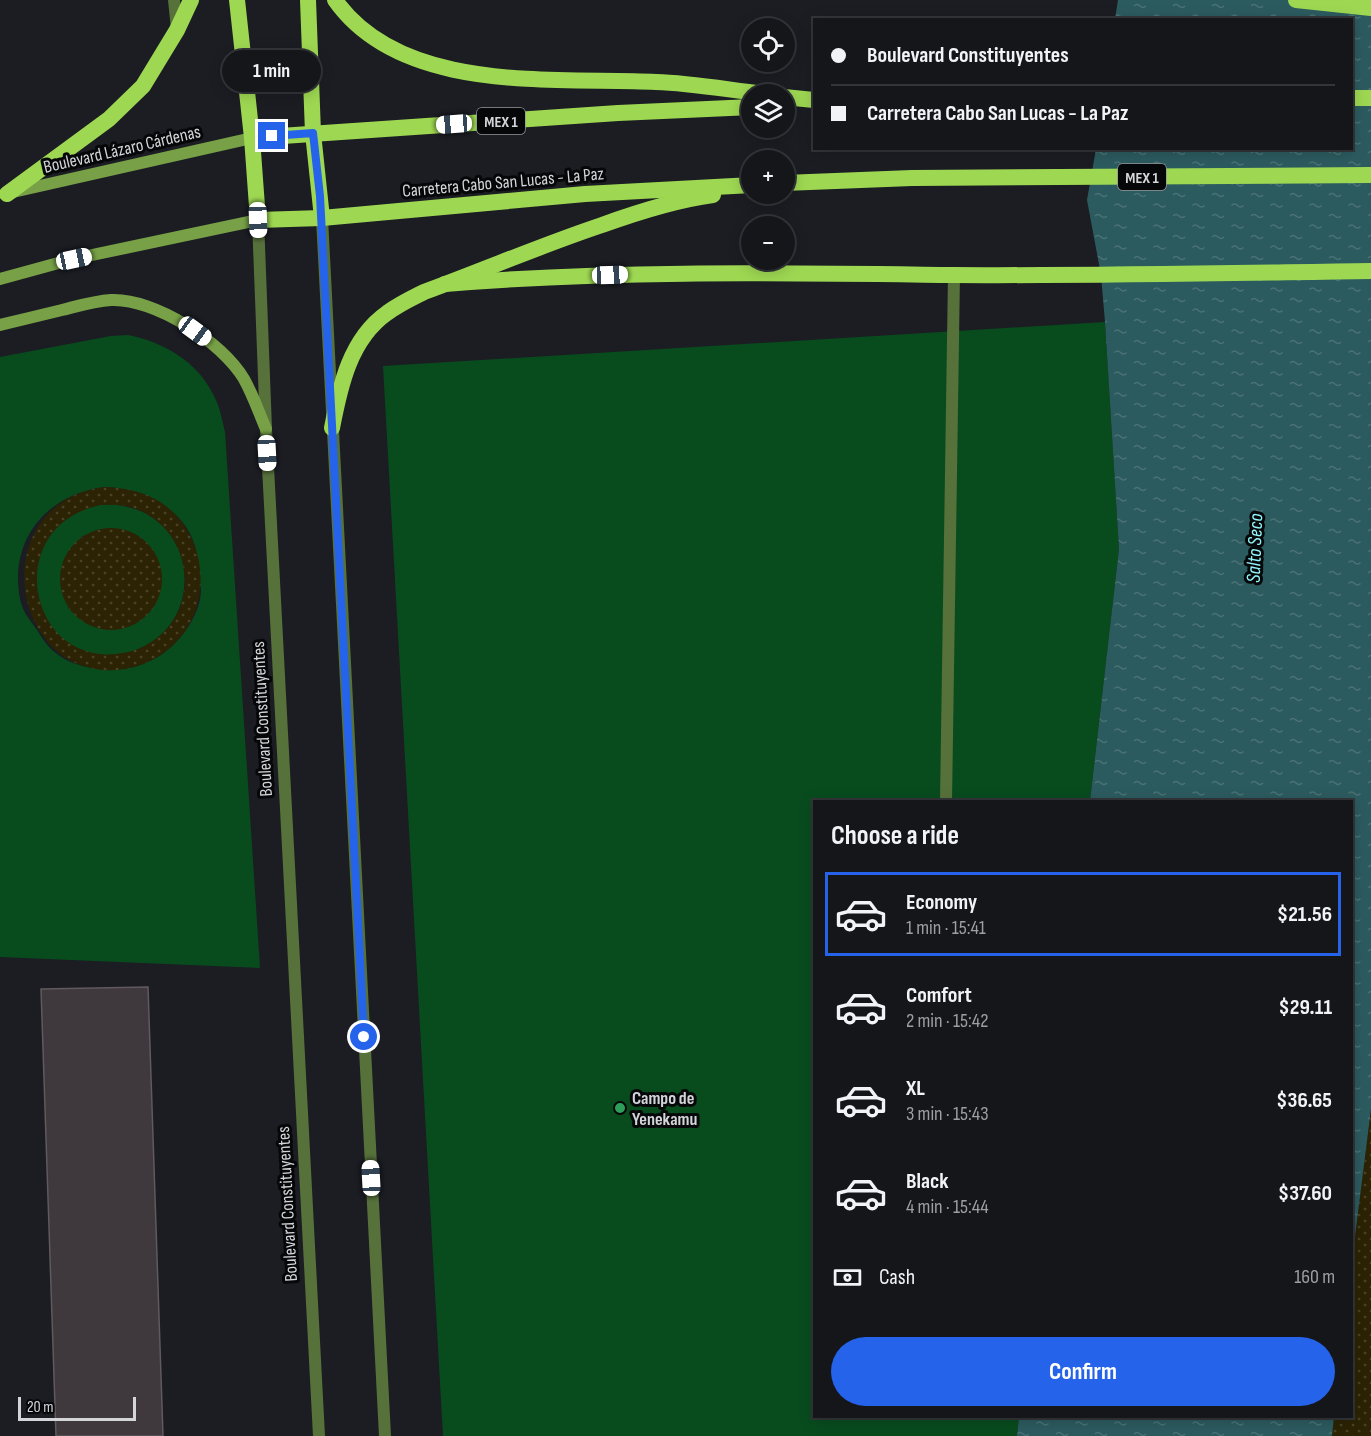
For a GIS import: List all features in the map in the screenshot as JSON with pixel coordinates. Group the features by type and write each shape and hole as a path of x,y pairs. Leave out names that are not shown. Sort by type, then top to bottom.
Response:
{"highway":[{"path":"3,195 110,119 142,87 177,30 191,0"},
{"name":"Boulevard Constituyentes","path":"237,0 252,138 258,220"},
{"path":"308,0 313,133 322,218"},
{"path":"336,0 356,24 392,49 430,64 454,70 528,79 658,82 741,91"},
{"path":"1296,0 1371,8"},
{"path":"1353,98 1371,98"},
{"path":"795,99 813,102"},
{"path":"795,104 813,102"},
{"name":"MEX 1","path":"252,138 618,113 741,107"},
{"name":"MEX 1","path":"795,184 912,178 1371,175"},
{"name":"Carretera Cabo San Lucas - La Paz","path":"258,220 322,218 585,194 741,187"},
{"path":"332,428 337,399 346,369 358,345 385,314 405,302 578,233 665,205 741,189"},
{"path":"445,285 512,279 693,273 1101,275 1371,271"}],"main road":[{"name":"Boulevard Lázaro Cárdenas","path":"3,195 252,138"},
{"path":"0,279 74,259 258,220"},
{"path":"0,325 94,302 114,300 134,303 155,310 195,331 229,360 244,379 266,429"}],"street":[{"path":"174,0 177,30"},
{"path":"322,218 385,1436"},
{"name":"Boulevard Constituyentes","path":"258,220 266,429 319,1436"},
{"path":"946,800 954,275"}],"green space":[{"name":"Campo de Yenekamu","path":"1105,322 1119,549 1090,800 813,800 813,1418 1019,1418 1017,1436 443,1436 383,366"},
{"path":"128,335 141,338 178,355 199,373 207,384 222,418 225,432 260,968 0,957 0,357 111,336","holes":["106,487 120,489 160,503 182,521 196,549 201,589 200,600 188,628 161,655 127,668 94,668 66,660 50,648 27,616 19,589 20,557 34,527 58,504 89,490"]},
{"path":"111,504 141,511 152,517 170,534 179,550 184,567 181,603 174,619 163,633 138,649 121,654 104,655 73,646 52,628 39,604 35,577 40,551 55,527 78,511","holes":["100,529 136,534 153,552 160,569 83,621 68,608 81,537"]}],"sand":[{"path":"106,487 142,493 162,503 179,518 191,537 198,557 201,579 198,600 191,621 179,639 162,654 144,663 130,668 109,670 93,669 71,661 44,637 30,612 25,585 26,558 35,532 51,511 75,495","holes":["101,505 131,507 155,520 167,531 182,560 185,576 184,592 180,607 172,622 156,638 130,652 90,652 65,640 47,619 38,593 38,565 48,539 69,518"]},
{"path":"111,528 130,532 147,543 158,560 162,579 158,598 147,615 130,626 111,630 92,626 75,615 64,598 60,579 64,560 75,543 92,532"},
{"path":"1371,1109 1371,1436 1332,1436 1334,1418 1353,1418 1353,1252"}],"water":[{"name":"Salto Seco","path":"1118,0 1371,0 1371,1109 1353,1252 1353,800 1090,800 1119,549 1101,275 1087,200 1096,150 1353,150 1353,18 1115,18"},
{"path":"1019,1418 1334,1418 1332,1436 1017,1436"}],"building":[{"path":"148,987 163,1436 56,1436 41,989"}],"place":[{"name":"Campo de Yenekamu","path":"620,1108"}],"route":[{"path":"272,136 313,133 320,196 364,1037"}]}
